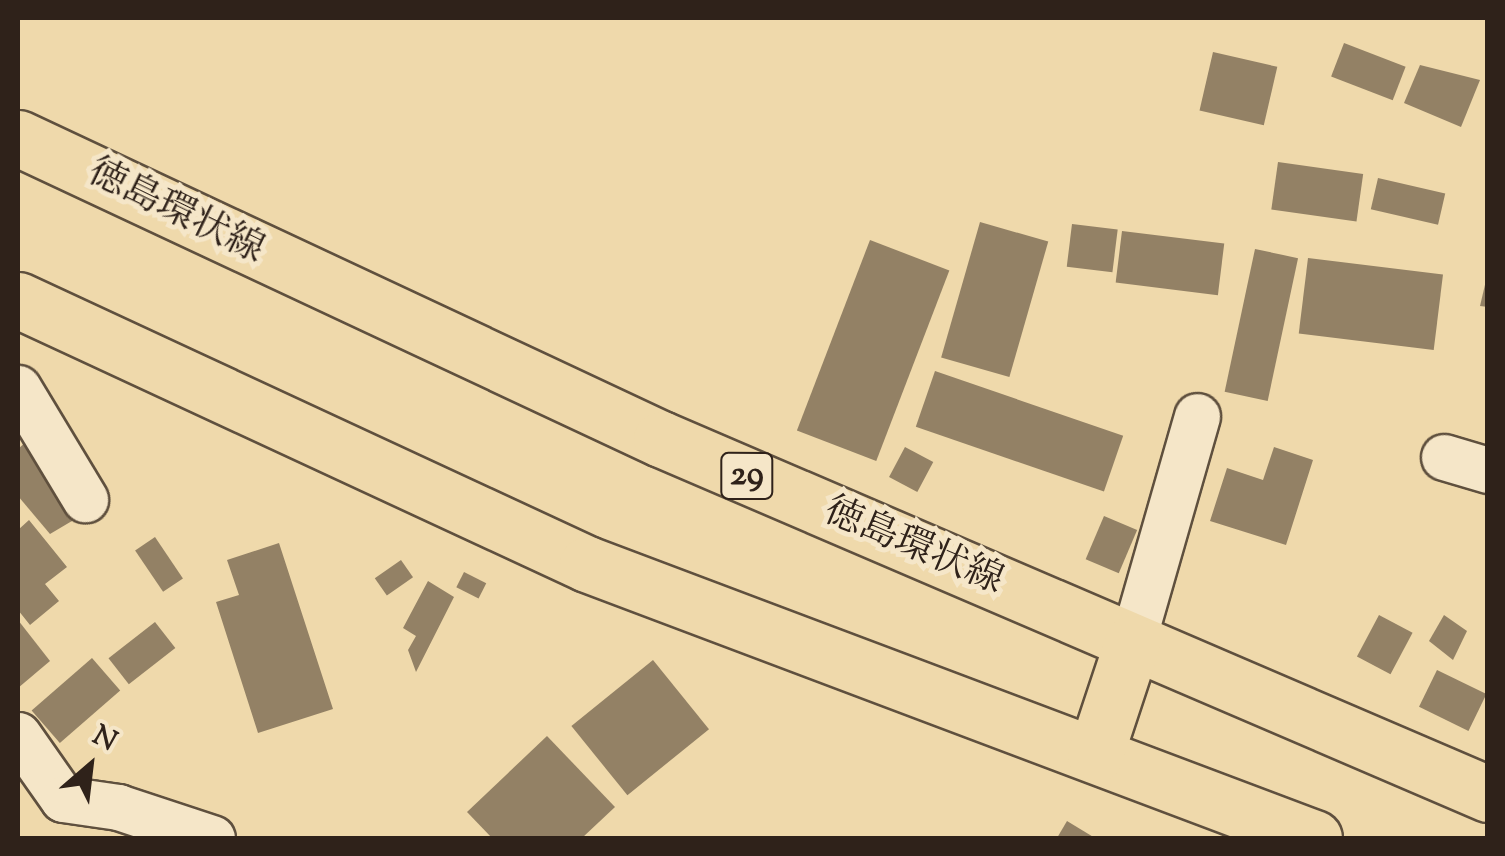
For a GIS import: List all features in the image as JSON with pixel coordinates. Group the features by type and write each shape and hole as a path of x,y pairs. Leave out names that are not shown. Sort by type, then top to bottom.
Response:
{"main road":[{"name":"徳島環状線","path":"18,138 661,439 1487,793"},
{"path":"18,300 587,564 1314,838"},
{"path":"1094,755 1132,644"}],"street":[{"path":"18,388 85,499"},
{"path":"1132,644 1197,416"},
{"path":"1444,457 1488,470"},
{"path":"18,735 63,800 118,807 212,838"}],"building":[{"path":"1344,43 1406,67 1393,100 1331,77"},
{"path":"1213,52 1277,67 1264,125 1200,110"},
{"path":"1420,65 1480,80 1461,127 1404,103"},
{"path":"1278,162 1363,174 1356,222 1271,210"},
{"path":"1378,178 1445,194 1438,225 1371,209"},
{"path":"980,222 1048,242 1009,377 941,358"},
{"path":"1072,224 1118,230 1112,272 1067,267"},
{"path":"1122,231 1224,244 1218,295 1116,283"},
{"path":"870,240 949,270 876,461 797,430"},
{"path":"1255,249 1298,258 1268,401 1225,392"},
{"path":"1308,258 1443,275 1434,350 1299,333"},
{"path":"1488,272 1488,307 1480,306"},
{"path":"935,371 1123,436 1104,492 916,427"},
{"path":"27,441 77,518 50,534 18,496 18,449"},
{"path":"905,447 933,462 917,492 889,477"},
{"path":"1274,447 1313,460 1286,545 1210,521 1227,468 1263,480"},
{"path":"1104,516 1137,530 1119,573 1086,559"},
{"path":"29,520 67,567 45,584 59,601 30,625 18,610 18,530"},
{"path":"155,537 183,578 163,592 135,550"},
{"path":"279,543 333,709 258,733 216,602 239,595 227,560"},
{"path":"401,560 413,577 387,596 375,578"},
{"path":"464,572 486,583 479,598 456,587"},
{"path":"428,581 454,597 416,672 408,650 416,636 403,628"},
{"path":"1379,615 1413,633 1390,674 1357,656"},
{"path":"1444,615 1467,631 1453,660 1429,641"},
{"path":"18,620 50,661 18,688"},
{"path":"155,622 175,648 129,684 109,658"},
{"path":"92,658 120,690 60,743 32,710"},
{"path":"653,660 709,729 627,795 571,726"},
{"path":"1437,670 1486,694 1468,731 1419,707"},
{"path":"547,736 615,807 582,838 492,838 467,812"},
{"path":"1067,821 1095,838 1057,838"}]}
